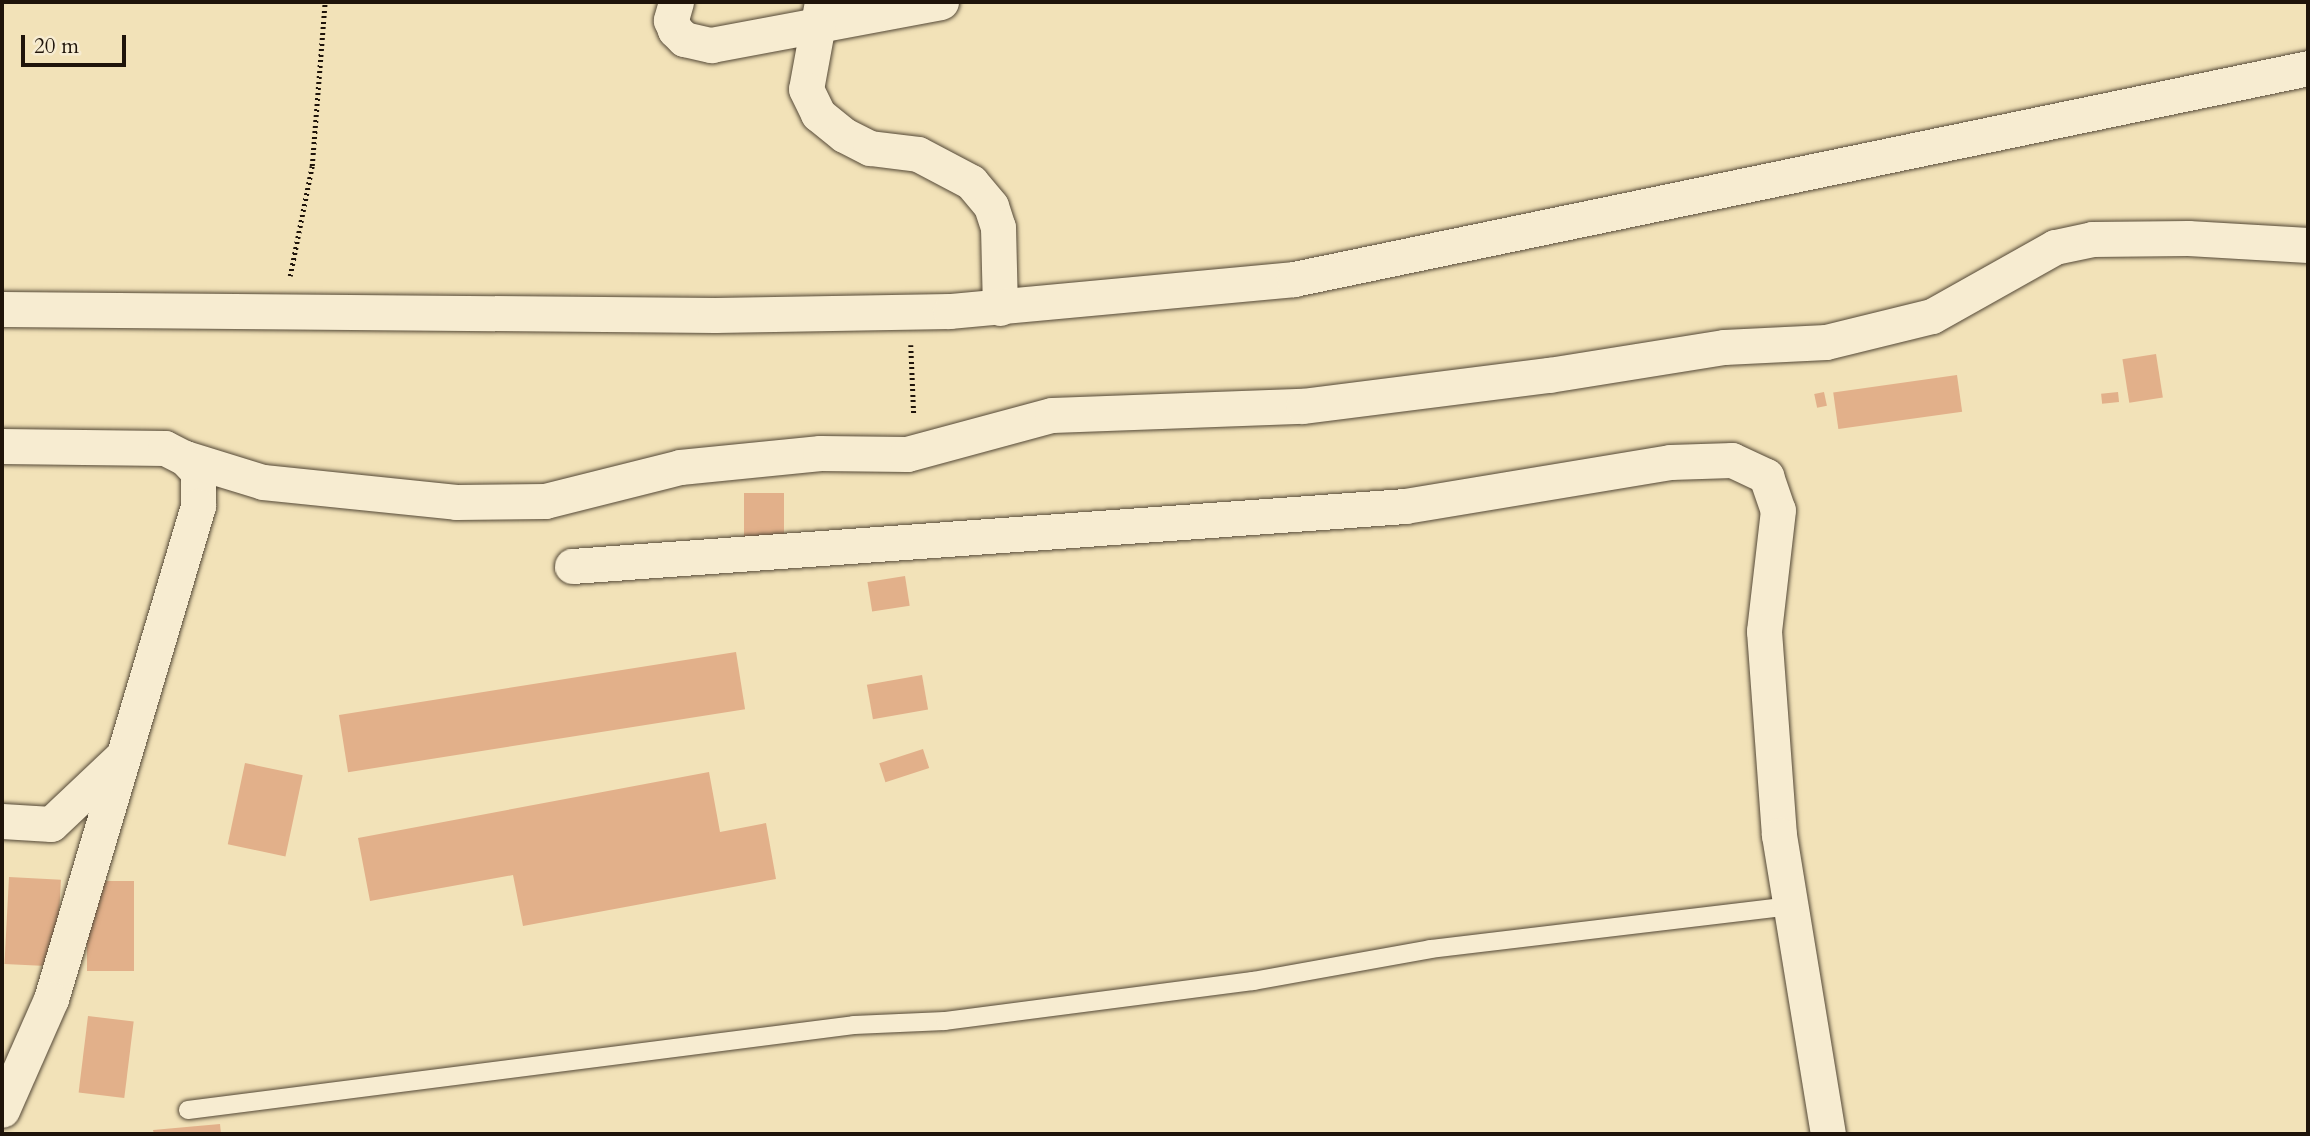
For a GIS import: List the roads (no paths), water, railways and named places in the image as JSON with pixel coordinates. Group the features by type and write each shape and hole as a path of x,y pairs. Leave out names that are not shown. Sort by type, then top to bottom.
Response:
{"street":[{"path":"676,2 671,20 675,30 684,39 711,45 820,15 941,2"},
{"path":"820,15 806,89 818,114 844,135 870,148 918,154 971,182 991,206 998,227 1000,308"},
{"path":"2,309 908,312 1000,308 1294,279 2308,68"},
{"path":"2,446 165,448 185,458 263,482 456,502 545,501 680,467 820,453 907,454 1052,415 1303,406 1549,375 1724,347 1826,342 1932,316 2055,247 2092,239 2188,238 2308,245"},
{"path":"2,1110 51,999 198,506 198,472 185,458"},
{"path":"572,566 1405,506 1670,461 1732,460 1766,476 1778,510 1764,631 1779,835 1828,1134"},
{"path":"2,821 51,824 123,756"}],"lane":[{"path":"188,1110 854,1025 945,1021 1253,981 1430,949 1790,906"}]}
